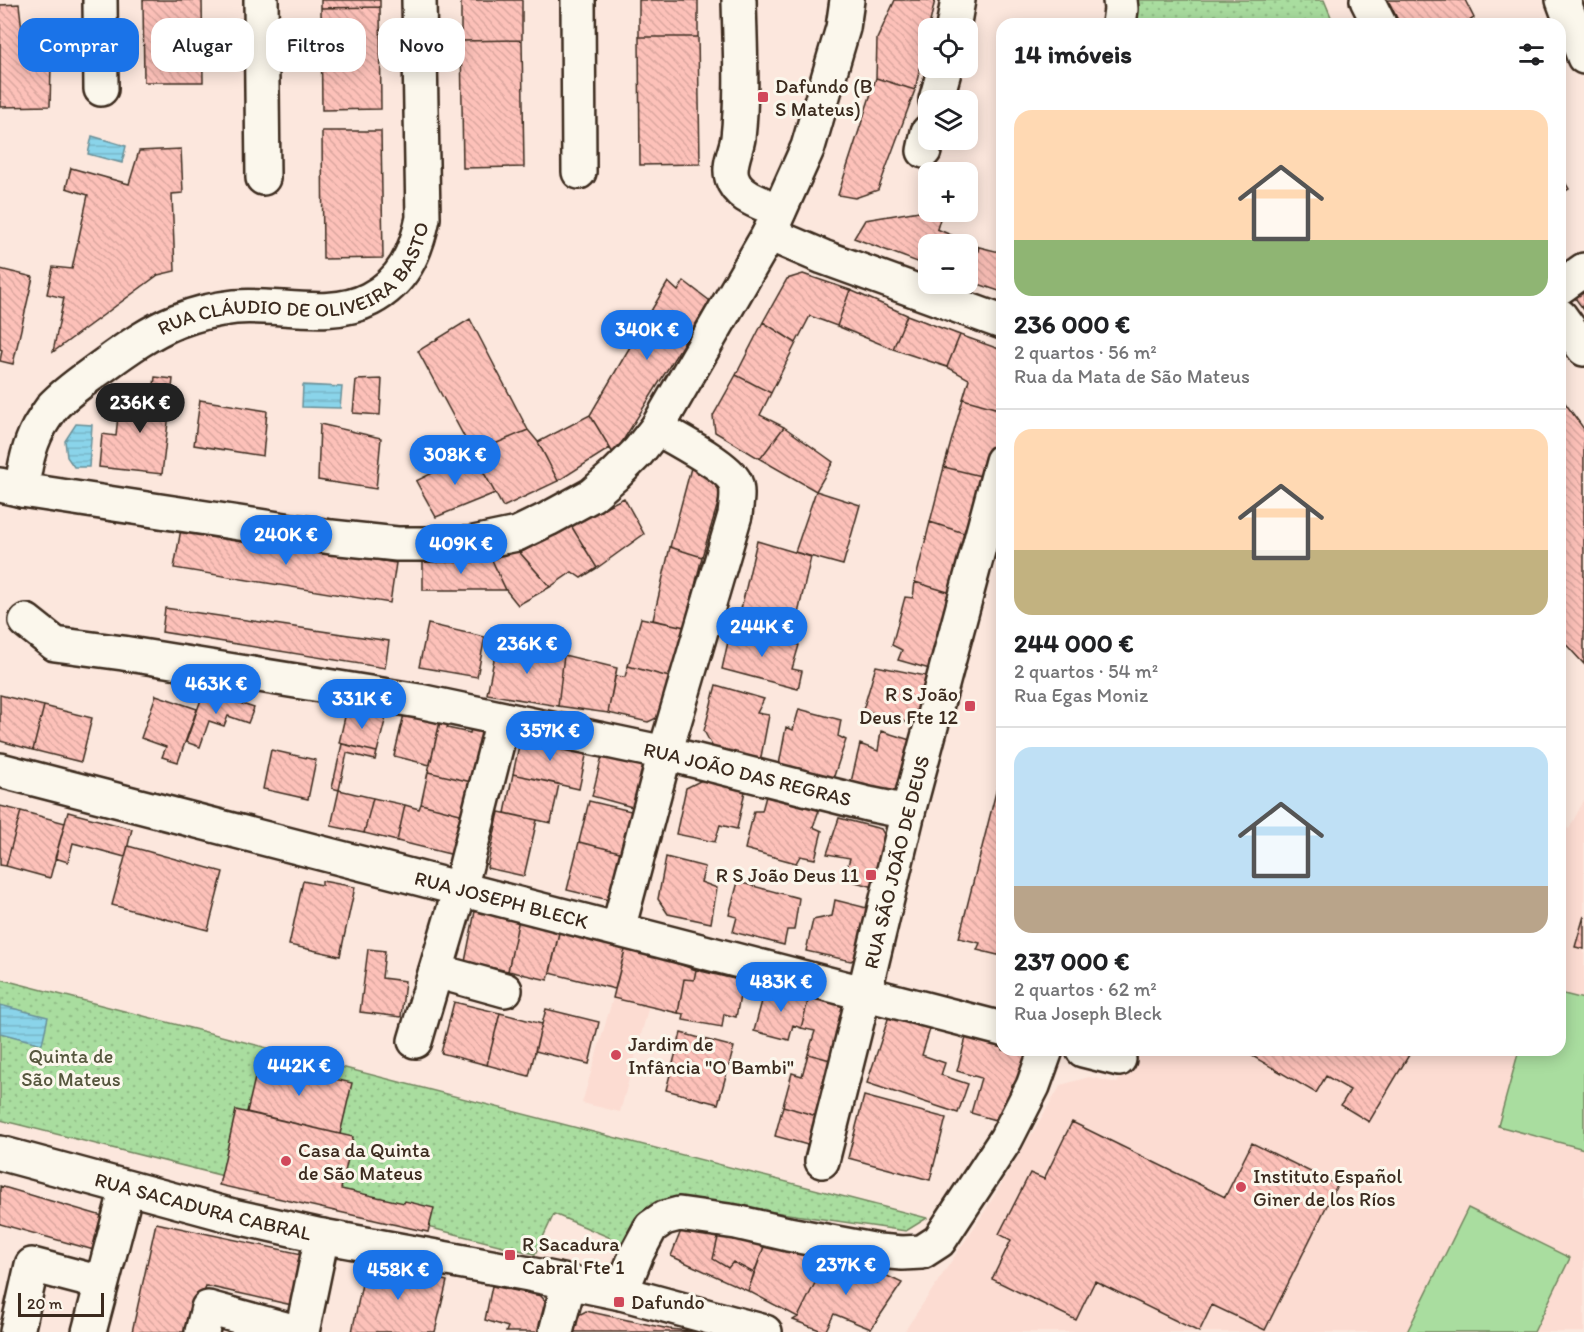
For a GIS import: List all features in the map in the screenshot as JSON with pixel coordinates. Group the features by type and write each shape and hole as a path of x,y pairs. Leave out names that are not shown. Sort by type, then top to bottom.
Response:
{"street":[{"path":"100,0 101,89"},
{"path":"261,0 263,178"},
{"name":"RUA CLÁUDIO DE OLIVEIRA BASTO","path":"11,488 25,464 37,430 53,407 76,385 143,338 178,321 237,307 325,309 350,307 371,299 392,284 406,268 418,239 423,218 419,0"},
{"path":"578,0 579,172"},
{"path":"739,0 740,112 731,169 732,180 741,193 774,222 823,257 996,319"},
{"path":"11,488 330,537 397,544 469,544 517,534 591,495 638,452 657,428 774,222 808,147 843,28 847,0"},
{"path":"955,18 958,0"},
{"path":"1120,0 1120,18"},
{"path":"1367,0 1376,18"},
{"path":"1563,0 1584,57"},
{"path":"1566,283 1584,270"},
{"path":"1566,324 1584,349"},
{"path":"618,929 665,753 735,515 737,496 734,481 724,469 657,428"},
{"name":"RUA SÃO JOÃO DE DEUS","path":"822,1161 908,812 996,483"},
{"name":"RUA JOÃO DAS REGRAS","path":"26,621 56,644 420,701 665,753 908,812"},
{"path":"415,1041 460,889 503,720"},
{"name":"RUA JOSEPH BLECK","path":"0,770 996,1027"},
{"path":"436,970 505,990"},
{"path":"621,1293 637,1253 651,1227 663,1218 679,1214 736,1222 878,1251 922,1252 939,1241 1006,1139 1034,1086 1044,1056"},
{"path":"1107,1056 1119,1059"},
{"name":"RUA SACADURA CABRAL","path":"0,1153 233,1216 568,1285 621,1293 765,1332"},
{"path":"89,1332 127,1188"},
{"path":"302,1332 322,1236"},
{"path":"17,1332 32,1264 101,1283"},
{"path":"556,1332 568,1285"},
{"path":"202,1332 208,1308 296,1332"}],"shaded area":[{"name":"Instituto Español Giner de los Ríos","path":"1584,800 1584,1332 904,1332 987,1208 1061,1085 1089,1077 1117,1083 1133,1056 1566,1056 1566,828 1569,829"},
{"name":"Jardim de Infância \"O Bambi\"","path":"626,946 662,958 620,1112 582,1103"}],"green space":[{"path":"1128,0 1324,0 1332,18 1127,18"},
{"name":"Quinta de São Mateus","path":"0,979 927,1218 906,1231 685,1199 660,1203 648,1209 625,1244 554,1214 535,1254 0,1120"},
{"path":"1566,994 1584,999 1584,1149 1498,1126 1517,1056 1566,1056"},
{"path":"1468,1208 1570,1258 1534,1332 1407,1332"}],"water":[{"path":"92,136 126,146 122,163 88,154"},
{"path":"303,385 342,387 340,408 302,407"},
{"path":"76,424 92,425 89,467 74,467 67,457 65,441"},
{"path":"0,1005 48,1017 42,1044 0,1033"}],"building":[{"path":"143,0 202,0 202,18 151,18 151,72 203,72 203,82 144,82"},
{"path":"321,0 380,0 380,7 321,8"},
{"path":"461,0 522,0 522,40 465,41 465,18 461,18"},
{"path":"639,0 698,0 698,37 639,37"},
{"path":"895,0 935,0 931,18 918,18 918,76 915,90 876,78 877,39"},
{"path":"1388,0 1465,0 1474,18 1397,18"},
{"path":"19,4 21,18 18,18 18,72 51,72 50,106 0,107 0,5"},
{"path":"380,7 378,72 381,72 381,109 322,110 322,72 366,72 366,18 321,18 321,8"},
{"path":"639,37 698,37 700,164 640,165"},
{"path":"522,40 524,167 463,168 461,72 465,72 465,41"},
{"path":"876,78 915,90 878,190 855,198 838,195"},
{"path":"322,131 381,131 383,258 323,259"},
{"path":"181,149 183,193 172,194 175,271 158,275 53,352 64,298 47,294 53,267 72,269 88,195 66,188 71,168 129,184 139,151"},
{"path":"918,211 918,222 939,222 937,229 949,234 918,234 918,262 854,238 865,220"},
{"path":"979,247 996,251 996,290 978,284"},
{"path":"0,269 33,277 13,364 0,361 2,350 0,349"},
{"path":"803,274 850,290 837,326 810,316 796,343 763,322 787,279"},
{"path":"684,281 710,301 614,455 590,415 668,282 678,291"},
{"path":"1584,285 1584,310 1572,294"},
{"path":"850,290 907,315 893,349 837,326"},
{"path":"907,315 960,335 947,367 893,349"},
{"path":"470,319 528,430 473,453 418,351"},
{"path":"763,322 796,343 771,393 736,375"},
{"path":"960,335 996,348 996,408 963,399 969,379 947,367"},
{"path":"736,375 771,393 760,415 784,427 760,459 715,432 713,416"},
{"path":"155,377 173,379 162,474 99,467 102,434 116,436 119,405 151,408"},
{"path":"382,379 380,415 353,413 356,380"},
{"path":"963,399 996,408 996,470 993,479 944,467"},
{"path":"200,400 267,411 263,456 194,445"},
{"path":"1566,404 1584,429 1584,664 1566,644"},
{"path":"590,415 610,448 558,481 538,442"},
{"path":"320,424 381,438 376,489 318,480"},
{"path":"784,427 833,462 816,491 760,459"},
{"path":"528,430 538,442 558,481 503,507 473,453"},
{"path":"473,453 495,493 436,517 416,481"},
{"path":"692,464 724,483 702,557 670,547"},
{"path":"944,467 993,479 976,537 930,522"},
{"path":"816,491 860,505 843,565 795,552"},
{"path":"624,498 644,534 597,568 570,524"},
{"path":"930,522 976,537 961,596 915,582"},
{"path":"570,524 597,568 581,578 572,572 550,587 520,553"},
{"path":"181,529 396,563 390,603 174,568"},
{"path":"757,541 811,557 795,627 741,609"},
{"path":"515,547 550,587 518,605 506,590 492,560"},
{"path":"670,547 702,557 685,627 653,620"},
{"path":"423,560 492,560 506,590 423,590"},
{"path":"915,582 961,596 944,673 898,660 902,650 892,645 905,597 913,598"},
{"path":"165,608 389,641 385,668 162,632"},
{"path":"641,618 685,627 673,678 628,666"},
{"path":"428,624 485,637 477,677 419,667"},
{"path":"731,628 799,645 792,669 802,671 798,689 722,669"},
{"path":"497,645 564,655 558,706 487,694"},
{"path":"564,655 617,668 608,713 558,706"},
{"path":"628,666 673,678 663,715 648,722 608,713 615,676 625,677"},
{"path":"876,666 926,676 913,724 863,710"},
{"path":"716,685 764,699 757,713 769,715 760,762 715,751 704,731"},
{"path":"204,691 254,708 248,723 228,716 224,726 209,721 200,747 186,742"},
{"path":"0,695 44,706 33,750 0,741"},
{"path":"156,695 197,709 178,762 162,757 166,747 141,738"},
{"path":"44,706 92,718 81,762 33,750"},
{"path":"347,708 386,717 377,752 339,743"},
{"path":"799,709 841,720 838,736 846,740 833,779 779,765 786,727 793,730"},
{"path":"404,714 440,722 430,765 394,756"},
{"path":"440,722 448,724 447,728 470,733 471,727 491,732 487,748 479,745 476,758 481,759 476,783 428,772"},
{"path":"881,731 923,744 896,795 851,782 860,744 878,751"},
{"path":"521,736 587,751 579,789 513,774"},
{"path":"342,744 377,752 375,760 347,753 339,790 332,788"},
{"path":"271,750 316,760 308,799 263,789"},
{"path":"603,752 648,764 636,808 592,796"},
{"path":"428,772 476,783 468,816 421,804"},
{"path":"513,774 559,784 551,823 505,813"},
{"path":"702,780 745,791 737,829 720,825 715,842 676,834 686,788"},
{"path":"339,790 373,798 364,833 331,826"},
{"path":"996,792 996,955 977,950 980,943 959,938"},
{"path":"766,796 819,810 813,827 822,831 815,859 800,856 796,863 745,849 754,811 762,811"},
{"path":"373,798 405,805 397,841 364,833"},
{"path":"589,801 635,812 624,853 579,842"},
{"path":"421,804 468,816 458,856 397,841 405,805 419,809"},
{"path":"0,806 21,811 6,866 0,865"},
{"path":"21,811 65,823 50,878 6,866"},
{"path":"68,812 132,829 125,857 73,843 68,862 55,858"},
{"path":"499,812 537,820 524,876 487,868"},
{"path":"839,818 881,829 891,847 878,888 844,879 850,858 827,854"},
{"path":"579,842 624,853 613,901 567,890"},
{"path":"128,846 223,872 208,930 112,905"},
{"path":"666,857 705,867 701,882 717,888 711,923 668,914 658,899"},
{"path":"303,881 322,885 322,881 355,887 340,956 289,945"},
{"path":"738,882 799,898 794,930 787,930 784,945 733,932 737,917 729,915"},
{"path":"835,900 875,910 867,952 851,961 806,951 813,920 832,916"},
{"path":"476,906 520,914 508,971 465,962"},
{"path":"520,914 561,924 548,980 508,971"},
{"path":"1584,916 1584,949 1575,947"},
{"path":"561,924 626,946 615,989 550,973"},
{"path":"626,946 696,970 694,980 684,979 678,1013 613,998"},
{"path":"368,949 385,951 382,978 405,981 401,1017 360,1012"},
{"path":"696,970 743,981 736,1017 724,1014 722,1027 683,1020 684,1014 678,1013 684,979 694,980"},
{"path":"766,986 809,997 801,1028 793,1025 789,1040 754,1031"},
{"path":"809,997 853,1009 838,1062 808,1054 815,1031 801,1028"},
{"path":"454,1002 500,1013 487,1065 441,1053"},
{"path":"546,1009 599,1022 589,1064 535,1051"},
{"path":"500,1013 542,1024 529,1076 487,1065"},
{"path":"889,1016 930,1029 922,1055 945,1063 941,1075 968,1084 958,1113 867,1083"},
{"path":"681,1033 734,1047 718,1104 666,1090"},
{"path":"967,1034 996,1041 996,1056 1029,1056 1020,1087 1012,1085 1002,1122 971,1113 981,1078 957,1071"},
{"path":"808,1054 838,1062 823,1118 783,1106 792,1073 802,1076"},
{"path":"1252,1056 1408,1056 1369,1122 1341,1105 1350,1090 1326,1076 1316,1093"},
{"path":"259,1061 312,1069 310,1076 321,1078 322,1076 352,1083 340,1134 247,1112"},
{"path":"864,1096 946,1118 930,1180 848,1158"},
{"path":"783,1106 823,1118 815,1147 775,1136"},
{"name":"Casa da Quinta de São Mateus","path":"236,1110 353,1137 341,1189 434,1208 428,1232 219,1185"},
{"path":"1072,1122 1225,1197 1252,1143 1337,1185 1265,1330 1212,1305 1199,1332 1095,1281 1076,1320 992,1279 1011,1240 999,1234 1030,1173 1044,1179"},
{"path":"0,1186 109,1218 101,1252 0,1224"},
{"path":"156,1223 302,1254 292,1305 206,1286 194,1332 132,1332"},
{"path":"684,1223 720,1229 713,1259 728,1268 733,1262 754,1273 748,1291 671,1256"},
{"path":"720,1229 766,1241 754,1273 733,1262 728,1268 713,1259"},
{"path":"766,1241 828,1257 798,1317 748,1291"},
{"path":"828,1257 857,1260 851,1272 877,1283 883,1274 902,1283 871,1329 834,1314 825,1332 793,1320 798,1317"},
{"path":"367,1260 447,1281 435,1332 352,1332"},
{"path":"492,1286 541,1296 551,1308 545,1332 506,1332 508,1327 485,1320"},
{"path":"586,1311 669,1329 699,1332 574,1332 575,1317"}],"place":[{"name":"Dafundo (B S Mateus)","path":"763,97"},
{"name":"R S João Deus Fte 12","path":"970,706"},
{"name":"R S João Deus 11","path":"871,875"},
{"name":"Jardim de Infância \"O Bambi\"","path":"616,1055"},
{"name":"Casa da Quinta de São Mateus","path":"286,1161"},
{"name":"Instituto Español Giner de los Ríos","path":"1241,1187"},
{"name":"R Sacadura Cabral Fte 1","path":"510,1255"},
{"name":"Dafundo","path":"619,1302"}]}
